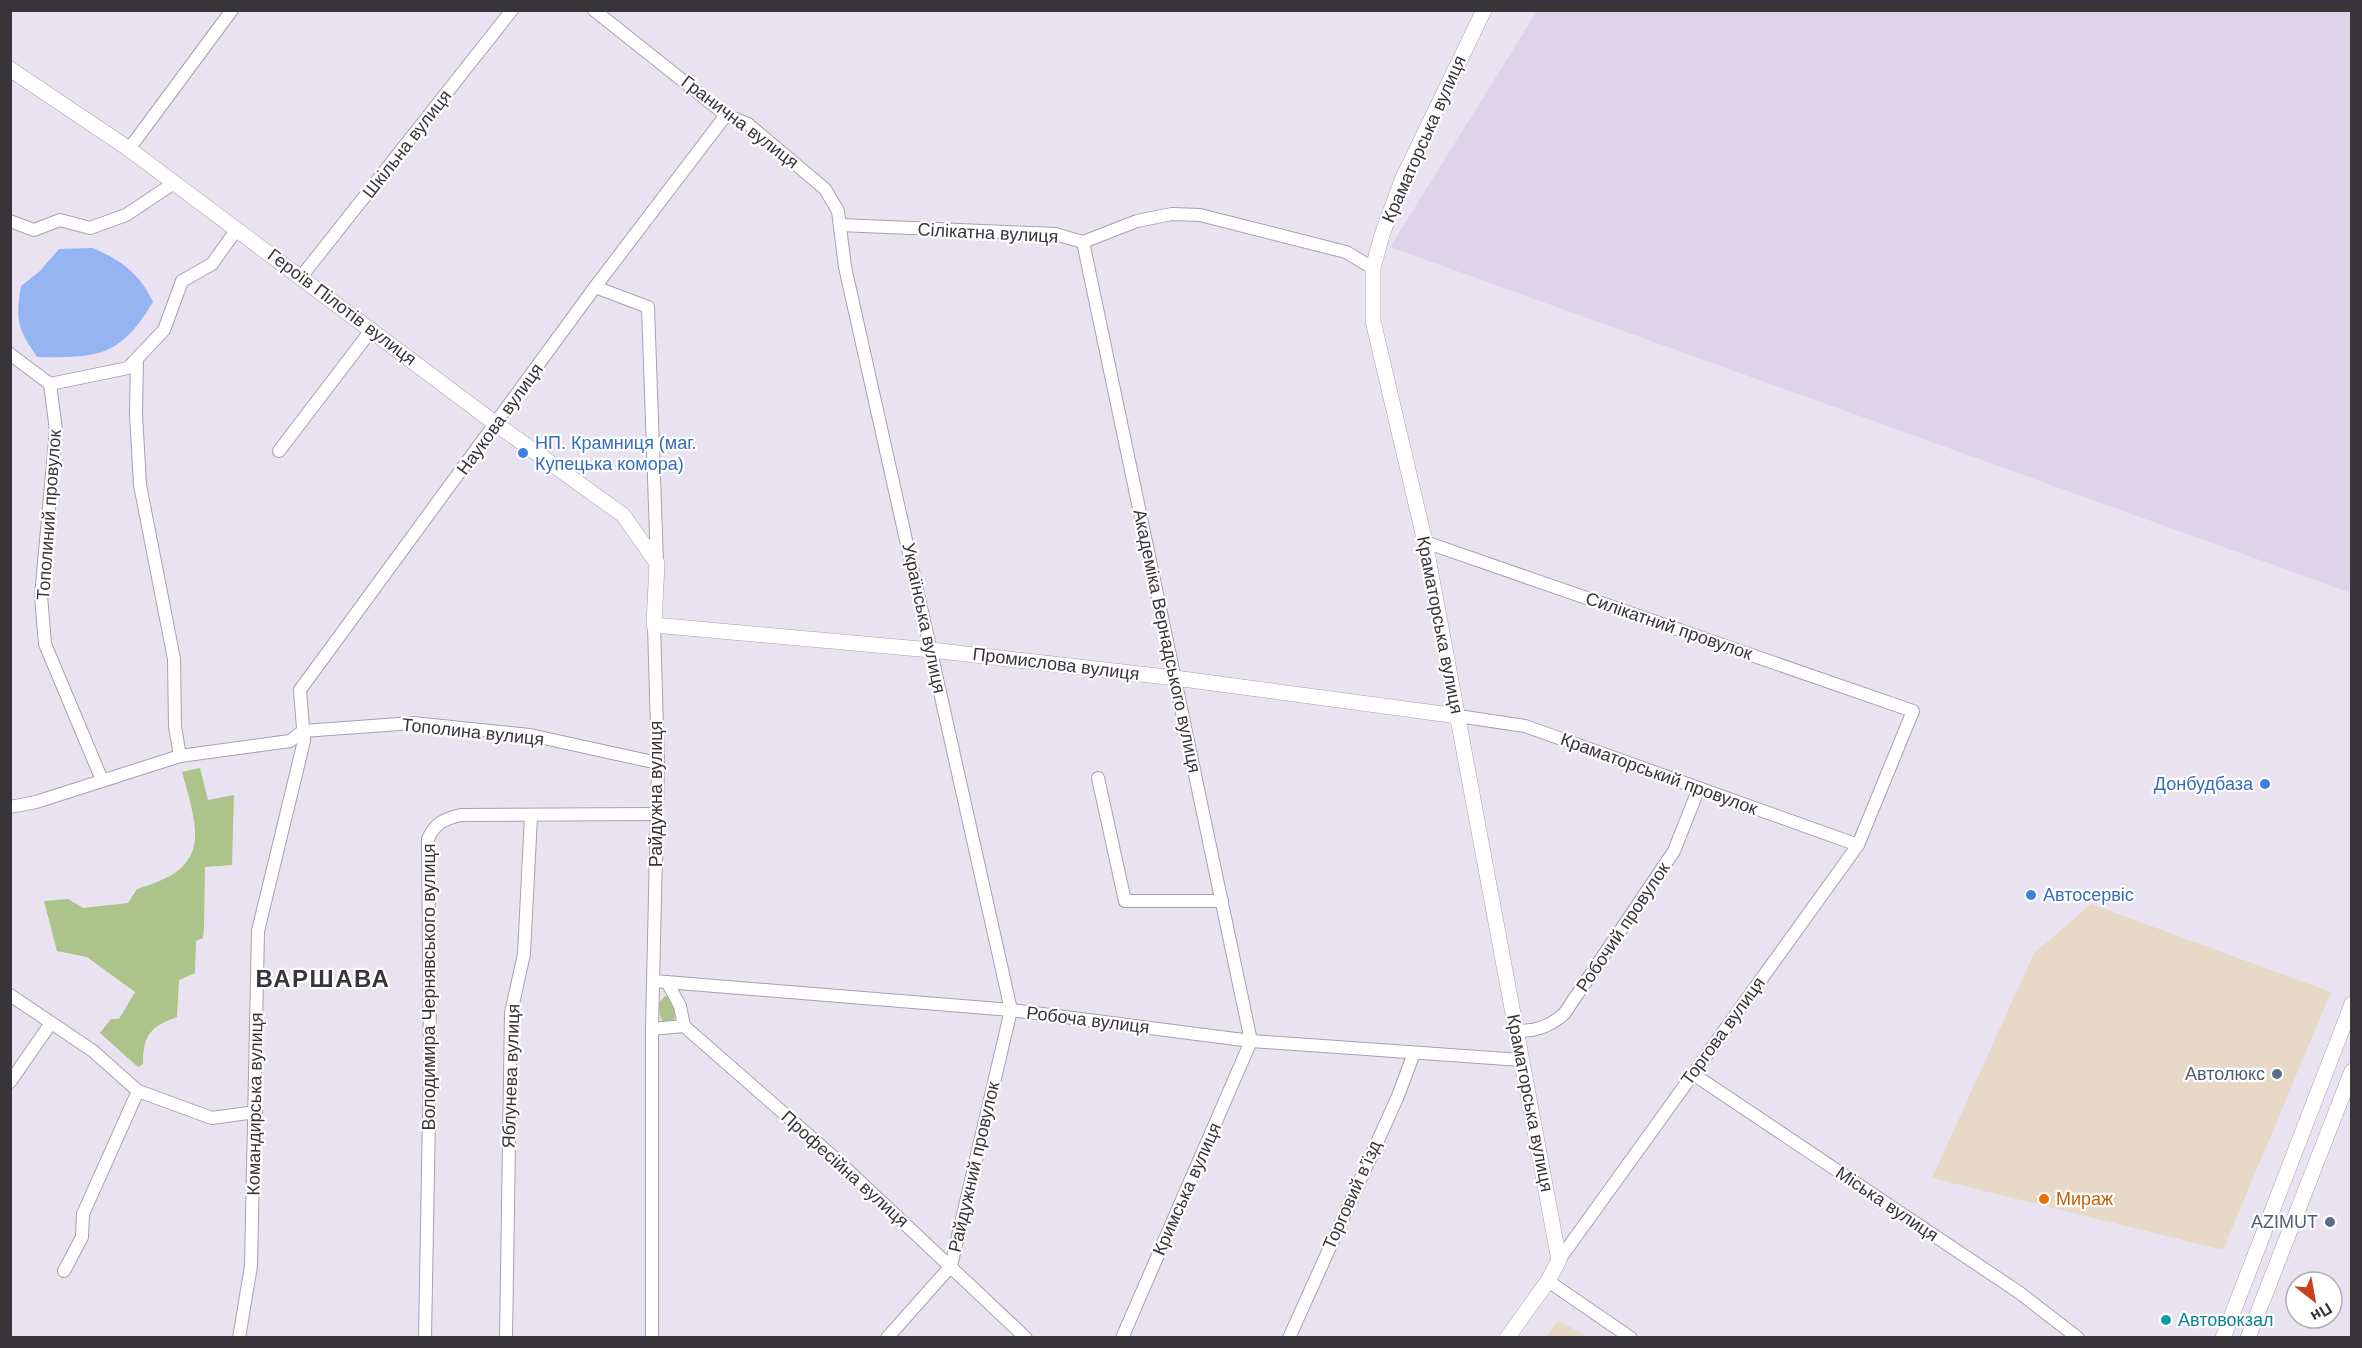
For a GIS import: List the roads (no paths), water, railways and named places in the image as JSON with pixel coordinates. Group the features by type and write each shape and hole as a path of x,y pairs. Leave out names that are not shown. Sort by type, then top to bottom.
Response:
{"street":[{"path":"129,149 232,10"},
{"name":"Шкільна вулиця","path":"301,277 512,10"},
{"name":"Гранична вулиця","path":"594,10 726,115 748,124 825,189 838,211 840,225"},
{"name":"Краматорська вулиця","path":"1484,10 1402,180 1373,268 1373,321 1425,542 1559,1260"},
{"name":"Героїв Пілотів вулиця","path":"10,69 129,149 496,424 623,514 657,562"},
{"name":"Наукова вулиця","path":"303,731 300,690 595,288 726,115"},
{"path":"10,221 34,230 60,220 90,228 126,215 174,183"},
{"name":"Сілікатна вулиця","path":"840,225 1054,234 1083,242 1137,221 1172,214 1200,215 1346,252 1373,268"},
{"name":"Українська вулиця","path":"840,225 845,267 1011,1010"},
{"path":"10,354 50,384 128,368 164,330 182,281 212,264 237,229"},
{"name":"Академіка Вернадського вулиця","path":"1083,242 1251,1041"},
{"name":"Райдужна вулиця","path":"595,288 648,307 657,562 654,625 658,763 652,1029 652,1338"},
{"path":"279,451 372,329"},
{"path":"137,358 136,414 140,485 174,659 175,727 180,756"},
{"name":"Тополиний провулок","path":"50,384 56,430 42,596 45,644 102,780"},
{"name":"Силікатний провулок","path":"1425,542 1913,711"},
{"name":"Промислова вулиця","path":"654,625 931,650 1175,678 1458,716"},
{"name":"Торгова вулиця","path":"1507,1338 1548,1281 1559,1260 1858,845 1913,711"},
{"name":"Краматорський провулок","path":"1458,716 1525,726 1858,845"},
{"name":"Тополина вулиця","path":"10,807 36,802 180,756 290,741 303,731 413,723 530,735 658,763"},
{"name":"Командирська вулиця","path":"239,1338 251,1266 258,931 304,741 303,731"},
{"path":"1098,778 1125,901 1222,901"},
{"name":"Робочий провулок","path":"1516,1031 1532,1031 1551,1026 1564,1014 1674,851 1699,788"},
{"name":"Володимира Чернявського вулиця","path":"425,1338 430,1059 428,839 433,828 443,819 461,815 657,814"},
{"name":"Яблунева вулиця","path":"506,1338 511,1013 524,954 531,816"},
{"name":"Робоча вулиця","path":"654,981 1011,1010 1251,1041 1521,1060"},
{"path":"652,1029 684,1026 680,1006 667,982"},
{"path":"10,995 93,1051 138,1091 212,1118 256,1112"},
{"path":"2223,1338 2352,1004"},
{"name":"Райдужний провулок","path":"887,1338 951,1266 1011,1010"},
{"path":"10,1082 51,1023"},
{"name":"Професійна вулиця","path":"684,1026 951,1266 1026,1338"},
{"name":"Кримська вулиця","path":"1122,1338 1251,1041"},
{"name":"Торговий в’їзд","path":"1289,1338 1398,1096 1414,1053"},
{"path":"2248,1338 2352,1071"},
{"name":"Міська вулиця","path":"1693,1074 2020,1293 2078,1338"},
{"path":"64,1271 82,1237 83,1214 138,1091"},
{"path":"1548,1281 1631,1338"}],"water":[{"path":"93,248 129,269 142,283 153,302 130,334 106,350 76,357 37,357 22,331 18,316 21,286 40,271 59,249"}],"place":[{"name":"НП. Крамниця (маг. Купецька комора)","path":"523,453"},
{"name":"Донбудбаза","path":"2265,784"},
{"name":"Автосервіс","path":"2031,895"},
{"name":"Автолюкс","path":"2277,1074"},
{"name":"Мираж","path":"2044,1199"},
{"name":"AZIMUT","path":"2330,1222"},
{"name":"Автовокзал","path":"2166,1320"}],"district":[{"name":"ВАРШАВА","path":"323,978"}]}
